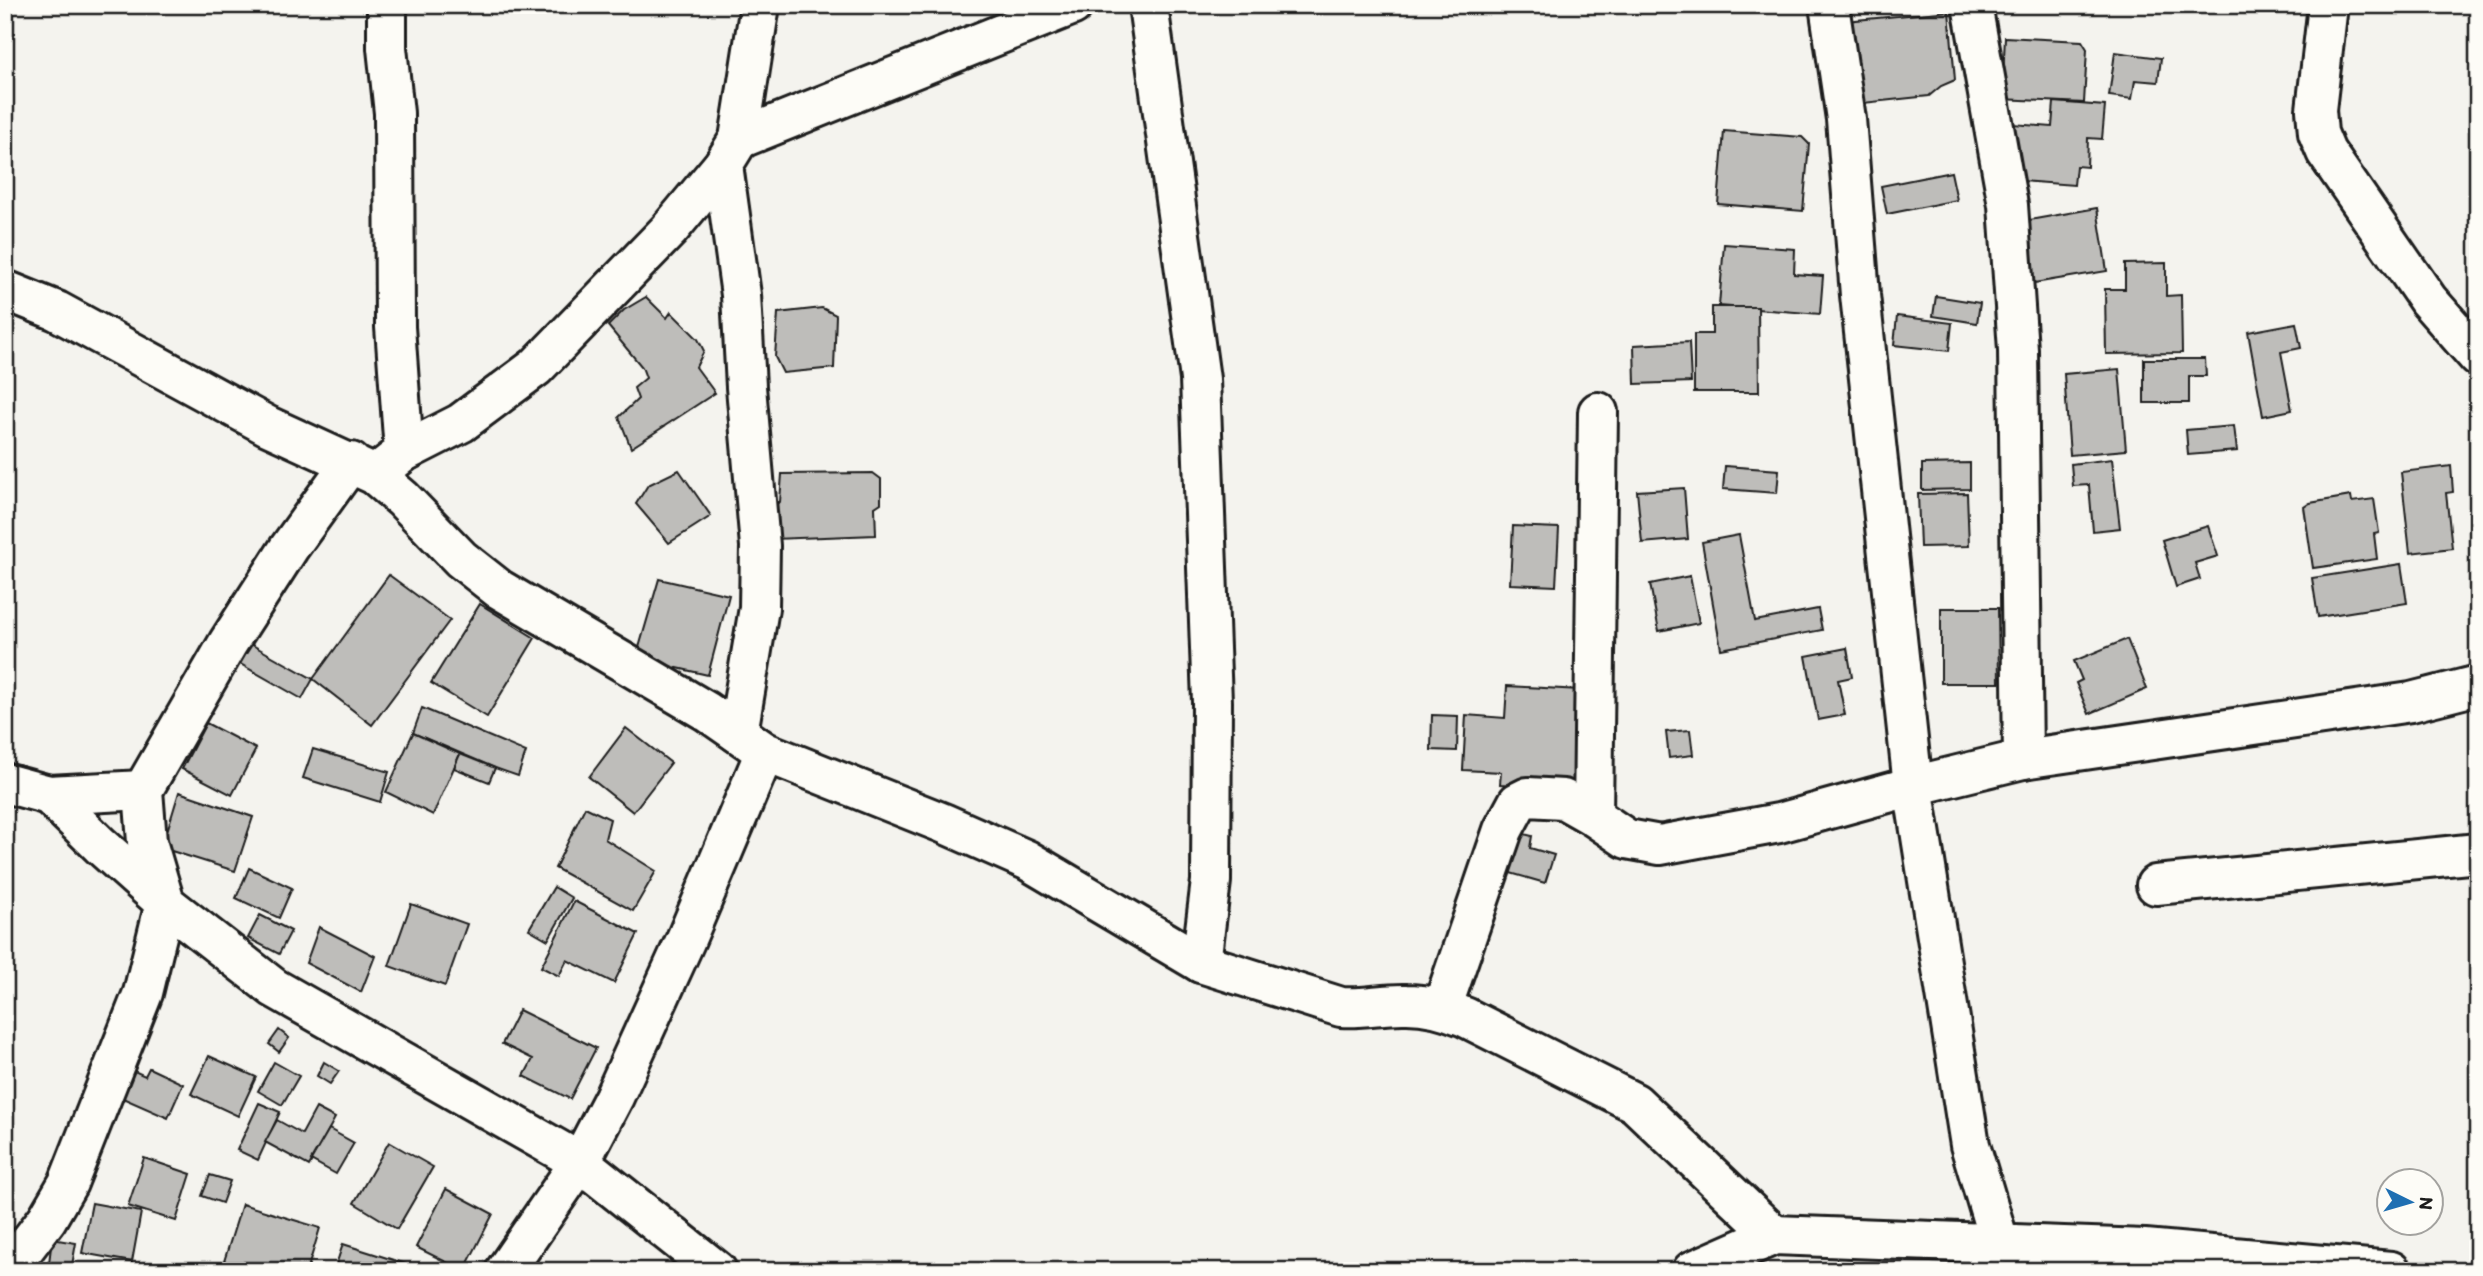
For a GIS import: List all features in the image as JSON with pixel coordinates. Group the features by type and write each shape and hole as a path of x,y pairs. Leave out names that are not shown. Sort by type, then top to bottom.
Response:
{"street":[{"path":"377,463 395,327 394,113 387,48 387,5"},
{"path":"505,1271 580,1162 614,1097 686,939 752,743 760,546 746,387 731,152 760,5"},
{"path":"5,1269 12,1265 47,1219 68,1183 143,993 165,903 147,842 143,790 235,633 289,548 377,463 461,423 536,368 669,230 731,152 1073,5"},
{"path":"1148,5 1200,379 1212,702 1211,881 1201,963"},
{"path":"1829,5 1846,119 1860,295 1913,786 1970,1144 2000,1245"},
{"path":"1972,5 2008,205 2016,311 2023,759"},
{"path":"2328,5 2316,110 2318,133 2326,152 2428,300 2478,357"},
{"path":"5,290 57,311 268,426 377,463 403,499 461,559 499,589 706,711 752,743 1027,860 1201,963 1341,1007 1362,1009 1406,1004 1442,1008 1465,1017 1634,1103 1755,1251"},
{"path":"1593,816 1598,412"},
{"path":"1442,1008 1503,830 1518,802 1528,797 1563,799 1627,839 1660,845 1779,823 2023,759 2411,702 2478,685"},
{"path":"5,783 49,795 143,790"},
{"path":"49,795 165,903 274,988 580,1162 717,1271"},
{"path":"2155,884 2478,853"},
{"path":"1692,1271 1755,1251 2000,1245 2202,1262 2391,1271"}],"building":[{"path":"1949,11 1955,80 1941,86 1929,96 1854,104 1846,21"},
{"path":"2005,37 2082,41 2087,49 2084,103 2002,99"},
{"path":"2115,52 2161,58 2158,82 2135,80 2132,99 2109,96"},
{"path":"2054,102 2105,106 2102,139 2088,138 2087,167 2076,166 2074,185 2009,180 2013,124 2052,127"},
{"path":"1724,131 1802,137 1809,144 1803,211 1718,204"},
{"path":"1951,172 1957,200 1887,214 1881,186"},
{"path":"2097,208 2107,271 2034,283 2024,221"},
{"path":"1724,244 1795,249 1794,274 1823,276 1820,314 1719,306"},
{"path":"2166,263 2166,296 2181,295 2182,353 2106,354 2105,289 2125,289 2125,264"},
{"path":"1936,296 1980,303 1977,323 1933,316"},
{"path":"646,297 667,318 671,312 698,339 704,351 696,367 715,393 631,448 619,417 638,399 634,388 646,378 642,367 608,326 624,310"},
{"path":"1712,307 1758,307 1759,392 1694,392 1694,334 1712,334"},
{"path":"822,308 836,315 834,368 783,373 775,357 778,313"},
{"path":"1897,316 1952,323 1949,351 1894,345"},
{"path":"2296,323 2301,348 2281,352 2292,410 2263,416 2248,332"},
{"path":"1689,342 1691,382 1635,384 1634,345"},
{"path":"2144,359 2205,359 2206,376 2189,376 2189,403 2144,403"},
{"path":"2119,369 2126,450 2070,455 2064,374"},
{"path":"2234,426 2237,451 2188,455 2186,430"},
{"path":"2112,459 2120,528 2093,531 2089,485 2073,486 2071,464"},
{"path":"1970,463 1970,489 1922,490 1922,464"},
{"path":"1725,466 1779,470 1777,493 1723,489"},
{"path":"2451,466 2453,492 2446,493 2452,548 2410,553 2401,472"},
{"path":"679,470 711,516 669,543 636,504 648,485"},
{"path":"873,473 881,479 881,503 875,507 876,535 773,539 771,507 780,502 782,474"},
{"path":"1684,488 1688,539 1642,543 1637,491"},
{"path":"1967,493 1969,546 1920,547 1918,494"},
{"path":"2351,496 2352,502 2374,499 2379,533 2374,534 2377,559 2313,568 2304,507 2310,503"},
{"path":"1513,526 1559,528 1556,586 1510,584"},
{"path":"2208,526 2218,556 2195,563 2200,579 2176,587 2162,540"},
{"path":"1739,535 1755,621 1818,609 1822,630 1721,649 1702,542"},
{"path":"2401,564 2407,603 2318,617 2312,578"},
{"path":"389,575 450,620 372,725 313,679"},
{"path":"1690,576 1699,623 1659,631 1650,584"},
{"path":"659,579 729,595 708,675 647,661 638,651"},
{"path":"480,604 535,638 487,717 431,683"},
{"path":"1941,608 1998,608 1999,683 1941,683"},
{"path":"2127,639 2147,689 2089,714 2076,683 2082,680 2074,661"},
{"path":"247,642 313,679 302,699 237,662"},
{"path":"1847,648 1852,677 1838,680 1845,715 1818,720 1806,656"},
{"path":"1507,686 1581,690 1576,788 1500,784 1501,772 1463,770 1466,715 1505,718"},
{"path":"422,708 526,752 518,776 413,733"},
{"path":"1432,715 1458,716 1457,751 1431,750"},
{"path":"206,723 256,749 232,795 182,769"},
{"path":"626,728 671,763 633,812 589,777"},
{"path":"1690,730 1693,755 1669,758 1666,732"},
{"path":"413,733 460,754 433,815 386,792"},
{"path":"313,749 389,772 380,802 303,778"},
{"path":"460,754 495,768 489,782 454,768"},
{"path":"179,792 253,817 235,871 162,848"},
{"path":"585,807 610,819 605,839 656,871 633,911 555,868"},
{"path":"1512,831 1532,836 1530,848 1554,855 1545,883 1500,870"},
{"path":"249,868 292,888 279,918 236,898"},
{"path":"554,887 572,898 548,940 529,929"},
{"path":"574,901 638,934 614,983 567,960 559,976 541,967"},
{"path":"411,904 467,924 445,986 389,966"},
{"path":"260,915 291,931 279,954 248,938"},
{"path":"319,927 375,956 361,992 306,963"},
{"path":"519,1010 596,1048 570,1099 524,1076 533,1059 502,1044"},
{"path":"279,1030 289,1038 279,1052 269,1044"},
{"path":"209,1056 256,1077 238,1116 191,1094"},
{"path":"274,1062 299,1076 282,1105 258,1091"},
{"path":"324,1062 339,1071 330,1084 317,1076"},
{"path":"149,1068 183,1084 168,1118 118,1096 130,1069 145,1076"},
{"path":"259,1103 280,1112 258,1160 237,1150"},
{"path":"316,1108 335,1118 309,1166 265,1142 277,1120 302,1134"},
{"path":"329,1129 354,1143 336,1174 311,1160"},
{"path":"389,1142 433,1167 397,1229 354,1203"},
{"path":"144,1158 191,1174 176,1221 128,1206"},
{"path":"210,1175 230,1181 222,1203 202,1196"},
{"path":"446,1189 493,1214 464,1271 416,1247"},
{"path":"92,1203 141,1212 132,1262 82,1253"},
{"path":"242,1204 320,1228 307,1271 221,1271"},
{"path":"52,1239 76,1243 71,1271 48,1271"},
{"path":"343,1244 406,1264 404,1271 334,1271"}]}
